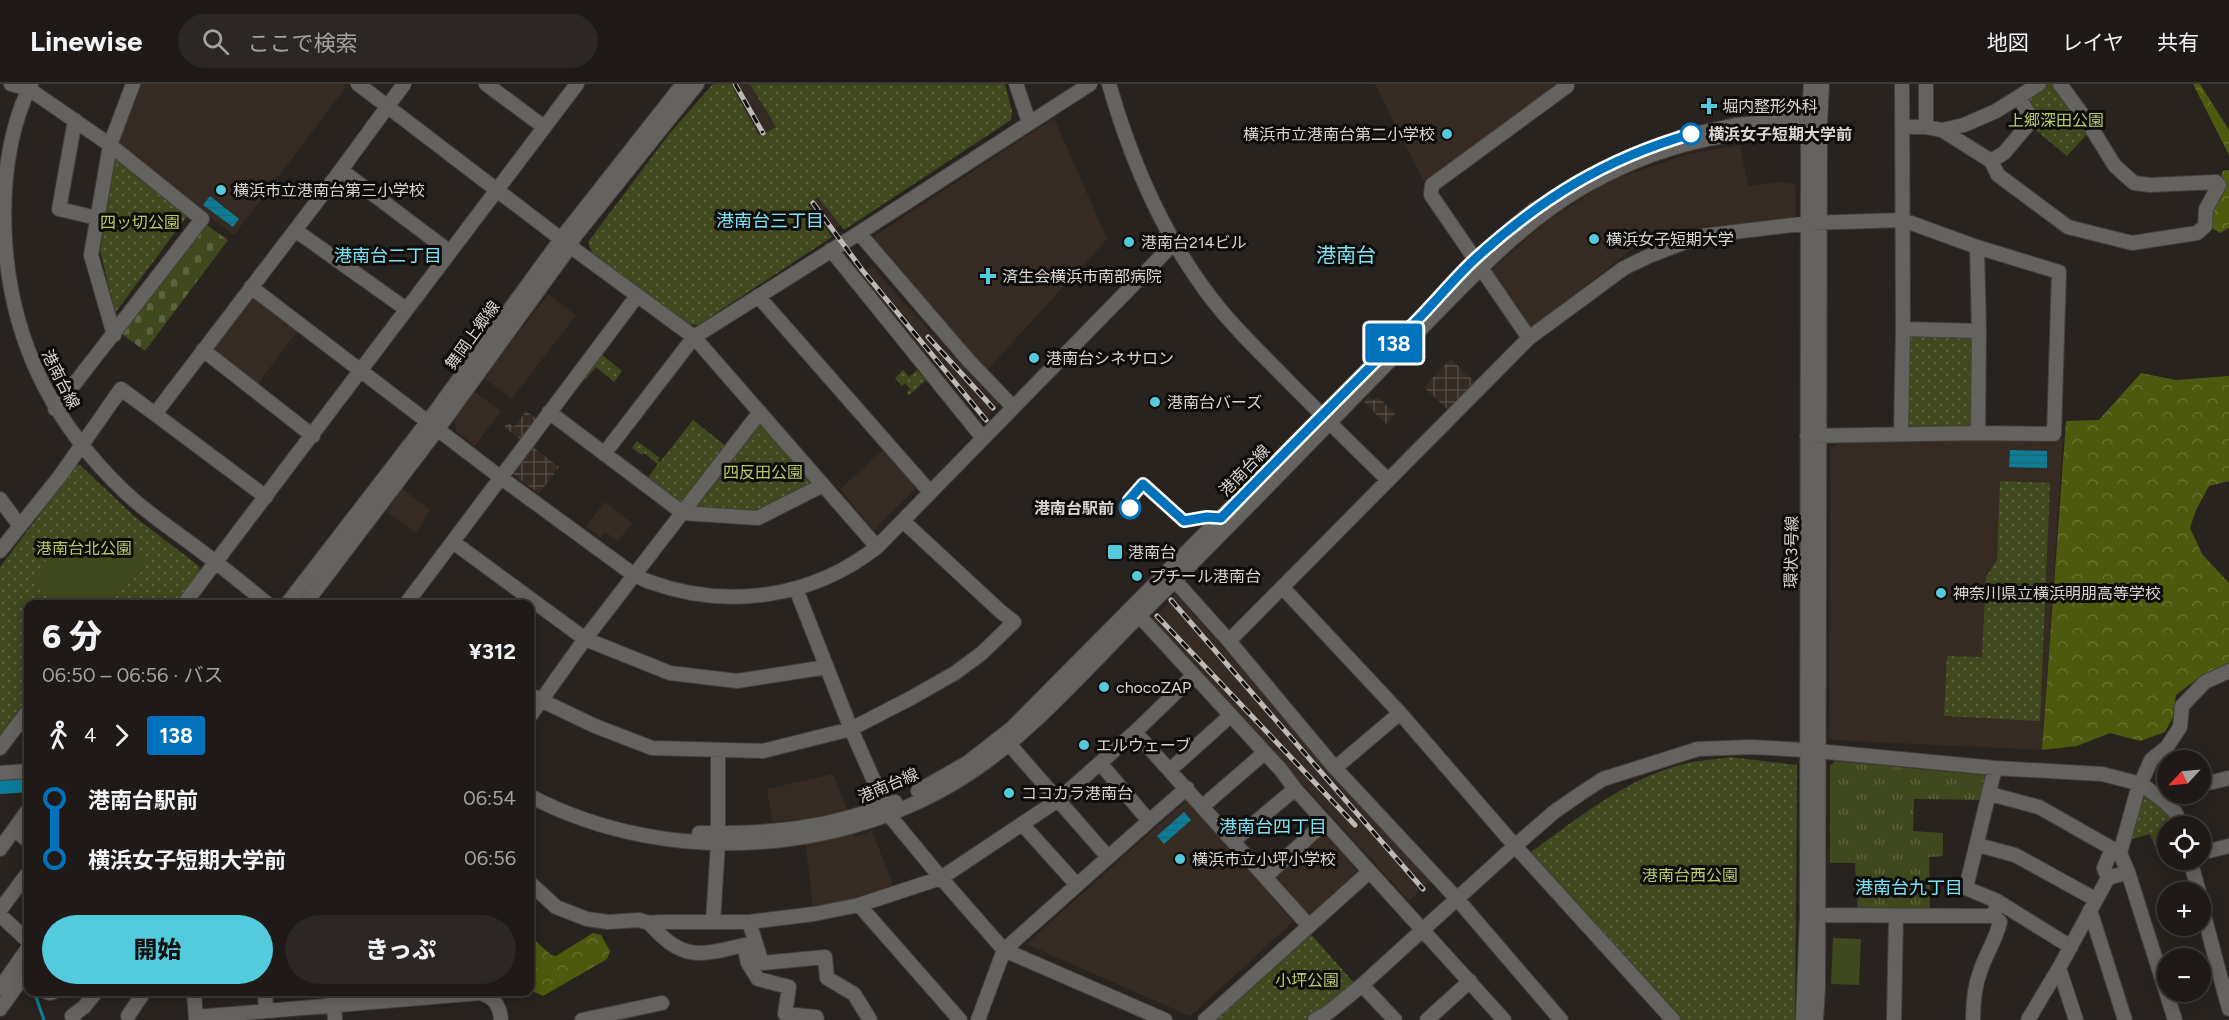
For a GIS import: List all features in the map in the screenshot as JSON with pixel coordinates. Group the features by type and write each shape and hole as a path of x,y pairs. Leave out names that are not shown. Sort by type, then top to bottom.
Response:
{"street":[{"path":"11,84 30,87 110,145 202,219 55,409"},
{"path":"114,334 91,255 110,145 133,84"},
{"path":"358,84 694,337 872,538 877,547"},
{"path":"155,414 404,84"},
{"path":"486,84 544,127"},
{"path":"187,600 577,84"},
{"name":"舞岡上郷線","path":"308,600 565,242 682,84"},
{"name":"舞岡上郷線","path":"565,242 609,193 697,84"},
{"path":"1016,84 1029,122"},
{"path":"604,454 694,337 1090,84"},
{"path":"1109,84 1134,158 1151,197 1175,242 1218,306 1237,329 1388,480"},
{"name":"環状3号線","path":"1811,84 1815,223 1812,915 1816,1020"},
{"name":"環状3号線","path":"1812,124 1822,84"},
{"path":"1901,434 1902,84"},
{"path":"1926,84 1926,127"},
{"path":"1942,130 1964,125 1996,111 2039,84"},
{"path":"1902,127 1942,130 1991,160 1998,175 2068,227 2132,243 2197,233 2205,226 2206,209 2219,185 2216,182 2150,185 2134,183 2115,166 2060,84"},
{"path":"1529,338 1431,195 1432,185 1568,85"},
{"name":"港南台線","path":"30,87 20,109 2,192 6,300 34,368 55,409 81,447 126,493 263,600"},
{"path":"1991,160 2004,153 2032,120 2019,97"},
{"path":"75,120 59,209 97,218"},
{"name":"港南台線","path":"887,811 957,781 1009,744 1426,312 1478,264 1509,230 1560,191 1638,150 1699,131 1736,125 1812,124"},
{"path":"341,170 450,252"},
{"path":"1229,641 1529,338 1624,268 1649,256 1701,236 1815,223 1903,220 1977,247 2059,272 2054,434 1814,436"},
{"path":"295,230 406,309"},
{"path":"859,233 969,361 1013,406"},
{"path":"251,287 500,477 630,572 648,582 694,594 714,597 770,595 796,589 835,575 877,547 1175,242"},
{"path":"1977,247 1978,433"},
{"path":"831,250 983,438"},
{"path":"410,600 637,296"},
{"path":"758,296 930,492"},
{"path":"1903,329 1979,331"},
{"path":"203,350 312,436"},
{"path":"2,543 20,526 81,447 121,388 266,497"},
{"path":"549,412 683,513 758,518 823,485"},
{"path":"760,412 637,574 535,698 595,726 652,748 763,751 850,729 955,673 1014,622 903,521"},
{"name":"舞岡上郷線","path":"290,600 433,426"},
{"path":"0,499 20,526"},
{"path":"453,542 532,600"},
{"path":"1171,576 1229,641 1335,768 1458,900 1561,1020"},
{"path":"1283,588 1400,713 1670,1019"},
{"path":"796,589 850,729 887,811 941,878 1004,950 1165,1020"},
{"path":"534,602 585,639 670,672 737,681 827,666"},
{"path":"1135,612 1263,754 1281,770 1295,789 1369,872 1504,1020"},
{"name":"港南台線","path":"887,811 992,745 1135,612"},
{"path":"2108,878 2104,867 2116,851 2151,760 2167,747 2180,727 2182,706 2205,682 2229,671"},
{"path":"649,924 749,922 814,914 859,905 941,878 1058,800 1135,732 1193,676"},
{"path":"1335,768 1400,713"},
{"path":"0,748 24,716"},
{"path":"1170,770 1230,716"},
{"path":"1135,732 1309,926"},
{"path":"1009,744 1108,857"},
{"path":"1315,1020 1329,1012 1362,985 1554,812 1604,779 1698,749 1750,747 1812,750 1995,768 2102,774 2141,784 2157,792"},
{"path":"713,922 718,838 718,750"},
{"path":"1203,806 1263,754"},
{"path":"1100,763 1149,820"},
{"path":"1995,768 1966,888 1997,901 2071,947"},
{"path":"0,773 24,771"},
{"path":"2211,782 2229,778"},
{"path":"534,788 585,810 625,822 718,838 764,842 810,837 855,826 887,811"},
{"path":"978,1020 1004,950 1187,788"},
{"path":"1233,841 1295,789"},
{"path":"1990,794 2038,807 2116,851 2128,872 2175,1020"},
{"path":"534,797 616,828 660,838 718,838"},
{"path":"0,849 24,816"},
{"path":"1265,877 1325,822"},
{"path":"1022,824 1077,885"},
{"path":"15,830 24,838"},
{"path":"1978,845 2015,855 2092,905 2125,1020"},
{"path":"2211,850 2229,846"},
{"path":"1205,1020 1369,872"},
{"path":"2028,1020 2108,878 2128,872"},
{"path":"0,910 24,878"},
{"path":"534,887 556,907 572,915 598,921 639,920 649,924 677,949 692,954 706,954 744,945 748,963 758,979 789,987 785,1014 816,1017 817,1020"},
{"path":"1973,1020 1973,996 1980,970 1998,932 2000,922 1995,916 1997,901"},
{"path":"859,905 960,1020"},
{"path":"0,915 24,937"},
{"path":"1812,915 1995,916"},
{"name":"環状3号線","path":"1803,1020 1812,915"},
{"path":"1894,1020 1896,916"},
{"path":"749,922 762,963 825,957 827,978 854,994 870,1020"},
{"path":"2211,936 2226,986 2229,1009"},
{"path":"0,988 24,954"},
{"path":"2059,968 2076,1020"},
{"path":"0,1009 24,979"},
{"path":"1427,1020 1470,981"},
{"path":"1362,985 1391,1015 1376,1020"},
{"path":"74,1020 72,1016 84,1007 93,996"},
{"path":"129,1019 142,996"},
{"path":"194,996 196,1018 244,1016 266,1010 290,1015 333,998 392,996"},
{"path":"265,996 266,1010"},
{"path":"486,996 495,1000 501,1020"},
{"path":"333,998 335,1020"},
{"path":"582,1020 662,1003"}],"shaded area":[{"name":"横浜市立港南台第三小学校","path":"138,84 342,84 346,87 234,235 114,145"},
{"path":"731,84 750,84 776,127 759,136"},
{"name":"横浜市立港南台第二小学校","path":"1375,84 1559,84 1427,182 1423,180"},
{"name":"済生会横浜市南部病院","path":"1054,118 1107,239 988,369 931,313 875,239 876,235"},
{"name":"横浜女子短期大学","path":"1740,145 1748,186 1780,182 1795,184 1796,218 1690,228 1632,249 1530,330 1489,272 1546,222 1611,180 1688,154"},
{"path":"819,197 840,225 829,234 808,205"},
{"path":"871,265 926,328 999,404 983,421 860,275"},
{"path":"253,294 299,329 257,385 208,349"},
{"path":"548,294 576,315 512,399 484,378"},
{"path":"1451,359 1475,382 1448,410 1424,387"},
{"path":"474,392 501,411 475,446 456,431 454,419"},
{"path":"1369,396 1374,400 1378,397 1395,414 1386,424 1364,402"},
{"path":"526,411 537,419 521,440 504,427 508,423 514,427"},
{"name":"神奈川県立横浜明朋高等学校","path":"2063,439 2042,750 1833,740 1829,737 1830,450 1837,443"},
{"path":"529,444 559,467 539,494 512,473"},
{"path":"883,450 916,488 874,531 840,489"},
{"path":"402,489 430,510 416,533 386,511"},
{"path":"605,502 632,523 618,541 605,532 601,538 586,526"},
{"path":"1176,594 1368,813 1431,879 1409,901 1153,620"},
{"path":"833,774 845,804 854,837 872,831 894,888 855,902 813,908 806,847 800,819 775,822 772,820 767,789"},
{"name":"横浜市立小坪小学校","path":"1188,799 1293,922 1190,1016 1026,944"},
{"path":"1321,831 1326,833 1357,871 1311,914 1308,914 1275,876"}],"green space":[{"path":"713,84 731,84 759,136 776,127 750,84 1005,84 1012,111 1011,120 844,230 818,197 808,205 832,237 698,325 687,324 592,253 588,242 669,134"},
{"name":"上郷深田公園","path":"2047,84 2056,84 2089,132 2067,156 2032,127 2024,98"},
{"path":"2193,84 2200,84 2229,130 2229,155"},
{"name":"四ッ切公園","path":"115,158 188,215 115,313 100,250"},
{"path":"2229,170 2229,228 2220,233 2205,224 2223,171"},
{"path":"205,224 228,240 145,351 123,335 122,331"},
{"path":"1907,333 1976,335 1971,428 1906,428"},
{"path":"600,353 622,371 614,382 596,367 586,379 582,375"},
{"path":"903,370 909,377 917,370 926,380 909,395 907,392 910,389 905,383 902,386 895,378"},
{"path":"2141,373 2176,380 2229,376 2229,481 2209,486 2196,510 2190,528 2202,554 2229,583 2229,665 2201,676 2176,695 2173,717 2165,732 2140,741 2110,733 2077,746 2042,750 2066,421 2099,420"},
{"path":"693,420 727,447 685,502 679,503 647,479 658,464 644,453 642,455 632,448 637,441 660,458 658,460 660,462"},
{"name":"四反田公園","path":"762,424 813,479 811,483 751,515 699,507 698,504 758,425"},
{"name":"港南台北公園","path":"77,465 80,465 135,517 199,566 200,574 180,600 24,600 24,703 0,735 0,567"},
{"path":"2000,481 2050,483 2040,721 1944,716 1947,656 1982,657 1986,577 1997,560"},
{"path":"85,531 98,532 118,539 142,556 144,564 141,572 108,600 57,600 44,593 38,587 36,576 38,570 53,552 73,535"},
{"name":"港南台西公園","path":"1730,757 1797,765 1795,1020 1675,1020 1531,852 1620,790 1640,780 1686,763"},
{"path":"1835,761 1993,776 1988,800 1914,799 1913,831 1943,833 1943,856 1929,857 1930,916 1858,915 1855,863 1830,863 1830,766"},
{"path":"2143,793 2171,816 2157,816 2157,847 2155,847 2150,834 2129,840"},
{"name":"小坪公園","path":"1309,932 1355,984 1331,1004 1305,1020 1215,1020"},
{"path":"593,933 601,935 610,951 607,959 543,996 534,992 534,940 551,955 556,956"},
{"path":"1833,938 1861,939 1859,985 1831,984"}],"water":[{"path":"210,196 239,219 233,227 203,205"},
{"path":"2010,450 2047,451 2047,468 2009,467"},
{"path":"1184,812 1191,820 1164,844 1157,836"}],"waterway":[{"path":"0,785 24,783"},
{"path":"36,997 44,1020"}],"railway":[{"path":"735,84 763,133"},
{"path":"813,203 863,271 986,420"},
{"path":"928,337 993,408"},
{"path":"1171,600 1423,889"},
{"path":"1157,616 1355,825"}],"bus line":[{"name":"138","path":"1130,508 1129,500 1143,484 1184,521 1207,517 1221,518 1426,312 1475,259 1509,230 1560,191 1585,176 1638,150 1691,134"}],"place":[{"name":"堀内整形外科","path":"1709,106"},
{"name":"横浜市立港南台第二小学校","path":"1447,134"},
{"name":"横浜女子短期大学前","path":"1691,134"},
{"name":"横浜市立港南台第三小学校","path":"221,190"},
{"name":"横浜女子短期大学","path":"1594,239"},
{"name":"港南台214ビル","path":"1129,242"},
{"name":"済生会横浜市南部病院","path":"988,276"},
{"name":"港南台シネサロン","path":"1034,358"},
{"name":"港南台バーズ","path":"1155,402"},
{"name":"港南台駅前","path":"1130,508"},
{"name":"港南台","path":"1115,552"},
{"name":"プチール港南台","path":"1137,576"},
{"name":"神奈川県立横浜明朋高等学校","path":"1941,593"},
{"name":"chocoZAP","path":"1104,687"},
{"name":"エルウェーブ","path":"1084,745"},
{"name":"ココカラ港南台","path":"1009,793"},
{"name":"横浜市立小坪小学校","path":"1180,859"}],"district":[{"name":"港南台三丁目","path":"770,221"},
{"name":"港南台","path":"1346,255"},
{"name":"港南台二丁目","path":"388,256"},
{"name":"港南台四丁目","path":"1273,827"},
{"name":"港南台九丁目","path":"1909,888"}]}
